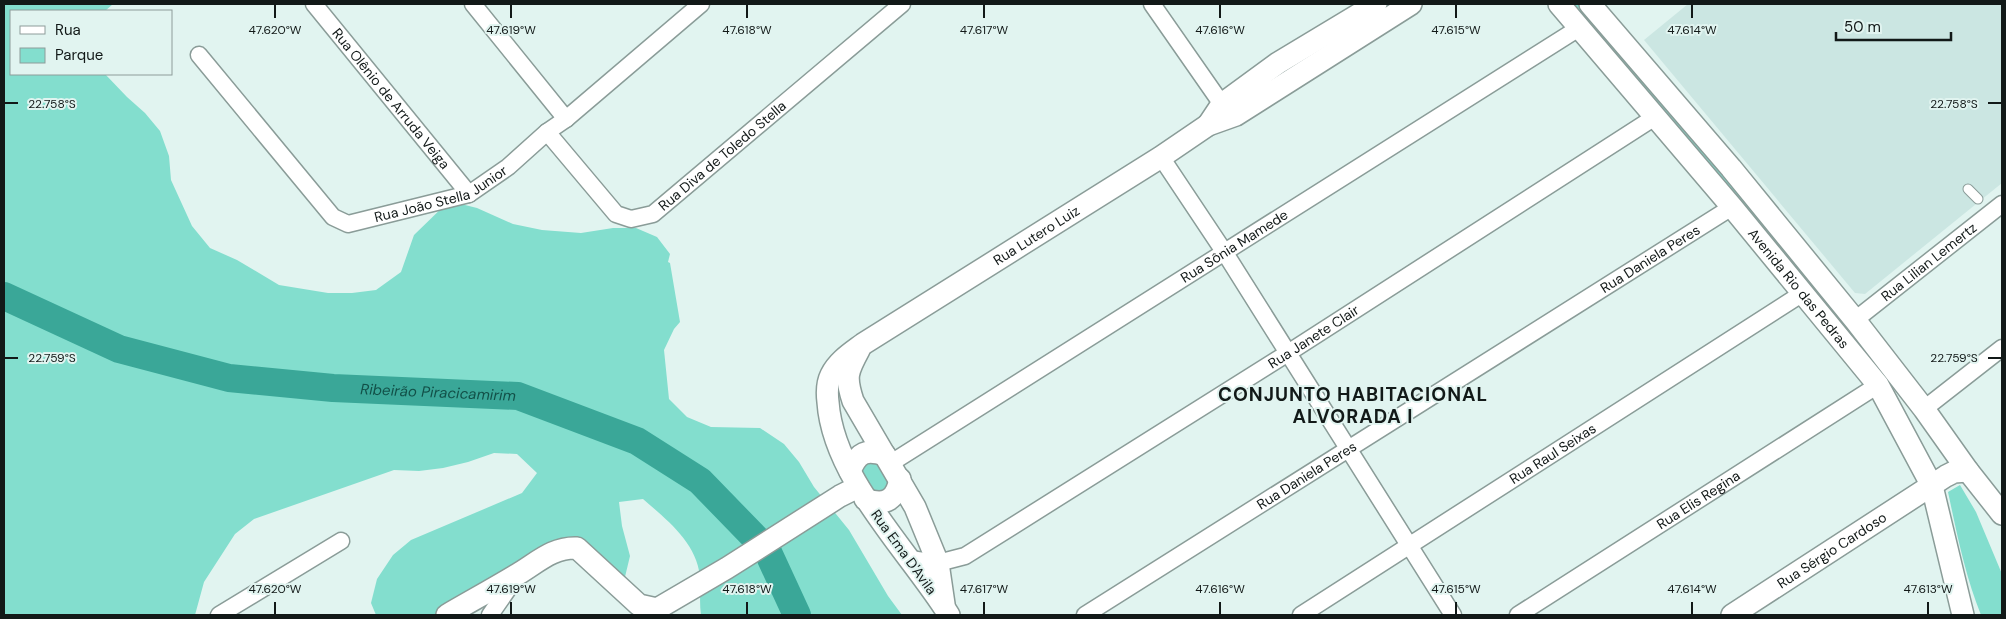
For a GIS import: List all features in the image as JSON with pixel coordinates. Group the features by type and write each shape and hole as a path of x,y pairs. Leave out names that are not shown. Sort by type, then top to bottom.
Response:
{"street":[{"name":"Rua Olênio de Arruda Veiga","path":"314,4 469,194"},
{"path":"473,4 566,119"},
{"name":"Rua João Stella Junior","path":"199,55 333,217 348,224 469,194 508,167 547,132 566,119 682,9 700,4"},
{"name":"Rua Diva de Toledo Stella","path":"547,132 616,214 632,219 653,214 902,4"},
{"path":"1152,4 1226,111"},
{"name":"Rua Lutero Luiz","path":"863,344 1208,126 1278,63 1376,4"},
{"name":"Rua Lutero Luiz","path":"1226,111 1411,4"},
{"name":"Avenida Rio das Pedras","path":"1559,4 1732,207 1878,385 1932,486 1959,615"},
{"name":"Avenida Rio das Pedras","path":"1590,4 1731,168 1855,320 1924,409 1968,471 2002,512"},
{"name":"Rua Sônia Mamede","path":"892,466 1579,28"},
{"name":"Rua Janete Clair","path":"910,559 938,563 965,556 1288,353 1655,117"},
{"path":"1161,157 1225,253 1452,615"},
{"name":"Rua Lilian Lemertz","path":"1855,320 2002,204"},
{"name":"Rua Daniela Peres","path":"1085,615 1732,207"},
{"name":"Rua Raul Seixas","path":"1301,615 1410,547 1803,292"},
{"name":"Rua Ema D'Avila","path":"863,344 849,369 848,384 853,401 915,507 938,563 947,613"},
{"name":"Rua Ema D'Avila","path":"863,344 842,360 830,376 827,395 829,421 836,443 858,485 947,613"},
{"path":"1924,409 2002,348"},
{"name":"Rua Elis Regina","path":"1518,615 1878,385"},
{"path":"874,452 892,466 897,491 889,500 876,503 858,485 855,460 863,453 874,452"},
{"name":"Rua Sérgio Cardoso","path":"1732,615 1954,472 1968,471"},
{"path":"447,615 520,573 543,556 565,547 577,548 639,605 655,612 858,485"},
{"path":"219,615 341,541"},
{"path":"490,615 520,573"}],"lane":[{"path":"1968,189 1978,199"}],"shaded area":[{"path":"1688,4 2002,4 2002,183 1865,294 1855,293 1644,40"}],"green space":[{"path":"4,4 113,4 106,10 10,10 10,75 106,75 145,113 160,131 169,156 171,180 192,226 210,248 237,260 279,285 328,293 376,290 401,272 414,235 449,201 477,208 513,224 542,230 581,233 613,228 636,228 657,237 670,254 668,262 670,263 680,322 674,329 664,350 669,399 687,417 711,427 760,428 784,444 799,462 814,487 849,530 888,596 902,615 701,615 700,576 693,553 687,542 671,524 643,499 619,502 622,526 630,556 624,581 581,558 557,552 455,615 376,615 371,603 377,579 393,555 411,540 522,493 537,473 517,454 494,453 443,468 419,471 394,470 254,519 235,534 204,582 195,615 4,615"},
{"path":"1571,4 1578,4 1810,279 1858,339 1853,343"},
{"path":"867,461 874,462 886,471 889,493 872,493 860,472"},
{"path":"1960,485 1976,512 2002,574 2002,615 1981,615 1970,585 1948,492"}],"waterway":[{"name":"Ribeirão Piracicamirim","path":"4,296 119,349 229,378 333,388 518,396 637,441 700,481 767,550 797,615"}],"district":[{"name":"CONJUNTO HABITACIONAL ALVORADA I","path":"1353,405"}]}
